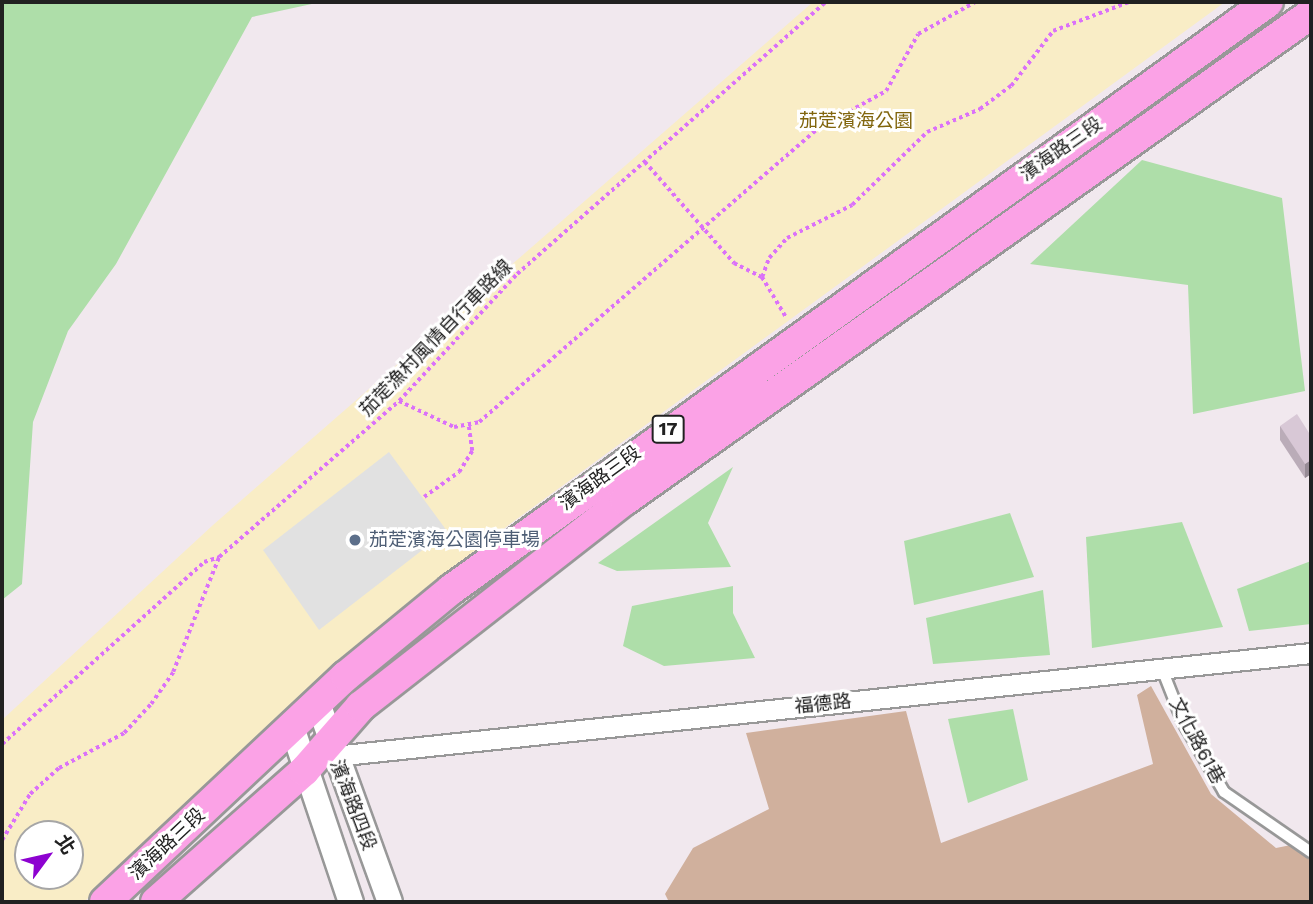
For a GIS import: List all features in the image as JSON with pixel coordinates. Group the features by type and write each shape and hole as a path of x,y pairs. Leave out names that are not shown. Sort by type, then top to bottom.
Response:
{"main road":[{"name":"濱海路三段","path":"105,902 319,706 452,589 797,337 1268,2"},
{"name":"濱海路三段","path":"156,902 304,771 332,750 361,706 625,500 1311,14"}],"street":[{"name":"福德路","path":"332,750 1311,653"},
{"name":"濱海路四段","path":"319,706 332,750 390,902"},
{"name":"濱海路四段","path":"293,730 304,771 351,902"}],"lane":[{"name":"文化路61巷","path":"1161,668 1183,722 1224,792 1311,852"}],"path":[{"name":"茄萣漁村風情自行車路線","path":"2,744 205,562 219,557 399,401 517,274 825,2"},
{"path":"399,401 442,423 468,424 489,414 708,227 819,128 886,91 918,34 975,2"},
{"path":"762,277 769,258 787,238 852,205 927,132 980,109 1011,86 1053,31 1129,2"},
{"path":"644,161 708,227 734,263 762,277 797,337"},
{"path":"424,497 459,472 472,451 468,424"},
{"path":"2,840 30,794 59,768 124,733 151,704 173,672 219,557"}],"shaded area":[{"path":"2,2 321,2 252,17 116,264 68,331 33,422 22,584 2,600"},
{"path":"1142,160 1282,198 1305,391 1193,414 1188,285 1030,264"},
{"name":"茄萣濱海公園停車場","path":"389,452 447,531 319,630 263,550"},
{"path":"733,467 708,523 731,567 617,571 598,563"},
{"path":"1010,513 1034,577 914,605 904,541"},
{"path":"1182,522 1223,627 1092,648 1086,537"},
{"path":"1311,561 1311,624 1249,631 1237,589"},
{"path":"733,586 733,613 755,658 664,666 623,646 632,606"},
{"path":"1043,590 1050,655 933,664 926,618"},
{"path":"1151,686 1211,794 1276,848 1311,841 1311,902 669,902 665,894 693,848 769,809 746,733 906,711 941,843 1153,764 1137,695"},
{"path":"1013,709 1028,780 968,803 948,719"}],"green space":[{"name":"茄萣濱海公園","path":"813,2 1225,2 510,524 334,664 84,902 2,902 2,720 213,525"}],"building":[{"path":"1297,414 1311,436 1311,460 1305,464 1280,426"}],"place":[{"name":"茄萣濱海公園停車場","path":"355,540"}]}
